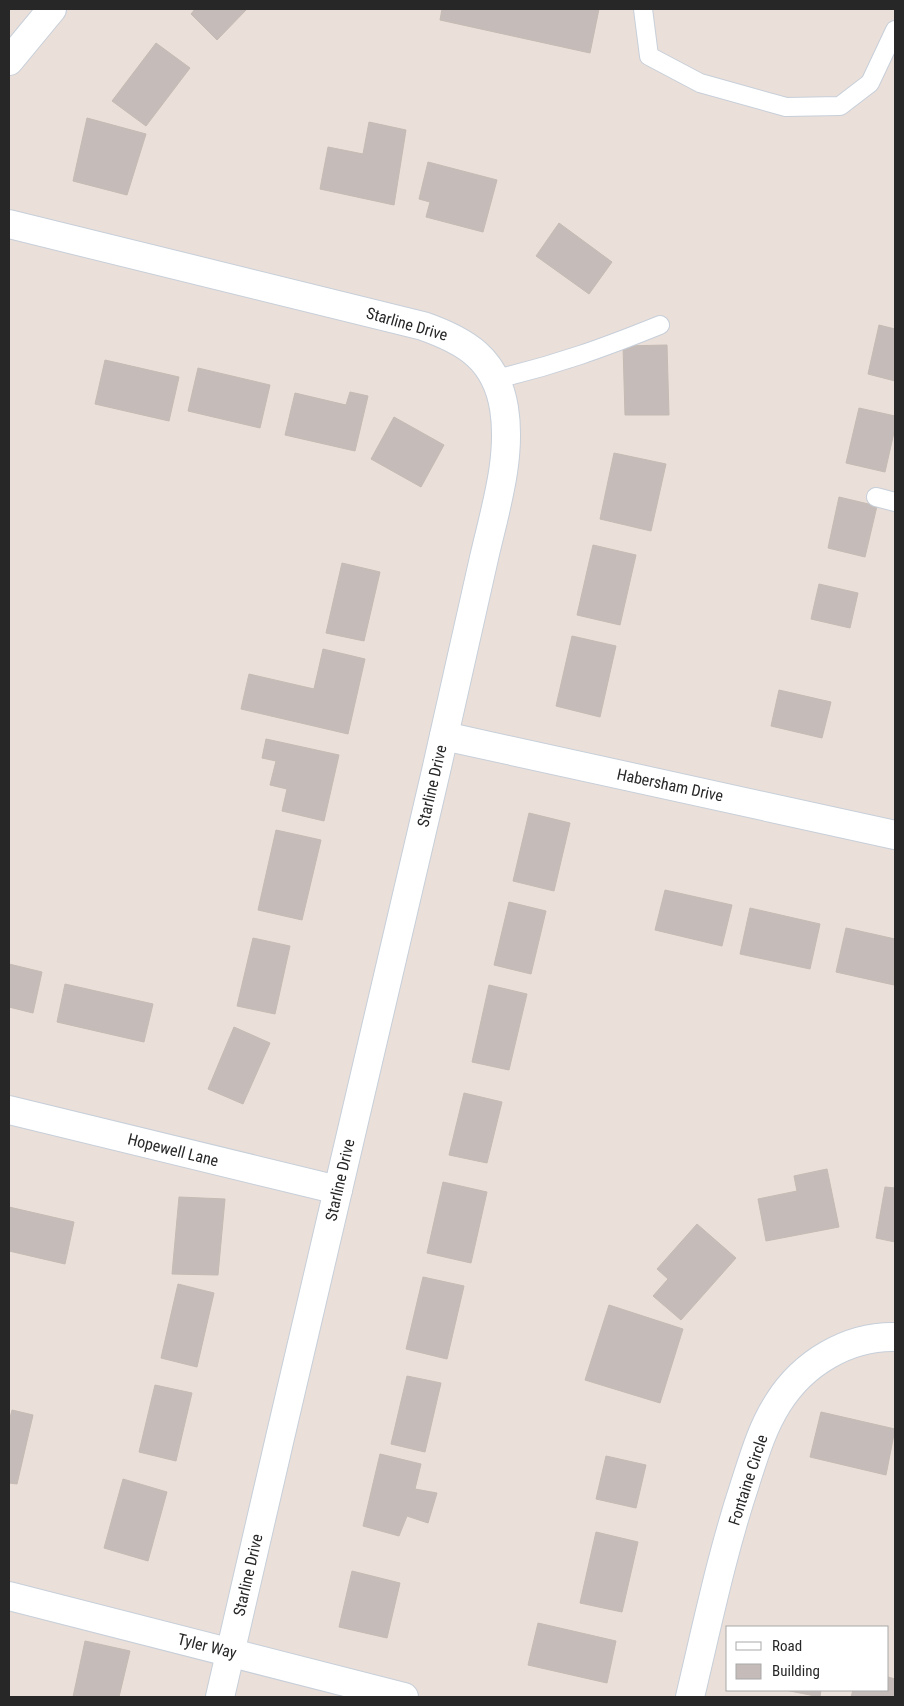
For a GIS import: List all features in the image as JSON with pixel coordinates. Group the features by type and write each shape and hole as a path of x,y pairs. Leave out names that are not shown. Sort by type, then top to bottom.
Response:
{"street":[{"path":"9,61 52,9"},
{"name":"Starline Drive","path":"9,224 423,326 450,335 468,345 484,360 496,379 504,406 506,435 502,477 444,736 220,1697"},
{"name":"Habersham Drive","path":"444,736 895,834"},
{"name":"Hopewell Lane","path":"9,1110 338,1190"},
{"name":"Fontaine Circle","path":"690,1697 736,1512 760,1436 778,1402 809,1367 846,1345 879,1337 895,1337"},
{"name":"Tyler Way","path":"9,1596 404,1697"}],"lane":[{"path":"643,9 649,56 700,83 786,107 840,106 870,83 895,30"},
{"path":"496,379 546,368 591,353 660,325"},
{"path":"876,497 895,502"}],"building":[{"path":"195,9 247,9 217,40 191,14"},
{"path":"442,9 599,9 590,53 440,20"},
{"path":"156,43 190,68 146,126 112,101"},
{"path":"87,118 146,134 127,195 73,181"},
{"path":"369,122 406,130 394,205 320,189 328,147 363,154"},
{"path":"428,162 497,180 483,232 426,217 430,202 419,199"},
{"path":"559,223 612,262 589,294 536,256"},
{"path":"879,325 895,329 895,381 868,374"},
{"path":"667,345 669,415 625,415 623,346"},
{"path":"105,360 179,377 169,421 95,404"},
{"path":"198,368 270,385 260,428 188,411"},
{"path":"350,392 368,396 355,451 285,435 295,393 346,405"},
{"path":"859,408 895,416 895,428 885,472 846,463"},
{"path":"394,417 444,445 421,487 371,459"},
{"path":"614,453 666,464 651,531 600,519"},
{"path":"839,497 877,506 865,557 828,548"},
{"path":"593,545 636,555 620,625 577,615"},
{"path":"342,563 380,572 364,641 326,633"},
{"path":"819,584 858,593 850,628 811,619"},
{"path":"572,636 616,646 600,717 556,706"},
{"path":"323,649 365,659 348,734 241,709 249,674 314,689"},
{"path":"779,690 831,702 822,738 771,726"},
{"path":"266,739 339,755 324,821 282,811 287,789 270,785 276,761 262,758"},
{"path":"529,813 570,823 554,891 513,881"},
{"path":"276,830 321,840 302,920 258,910"},
{"path":"665,890 732,905 722,946 655,930"},
{"path":"509,902 546,911 531,974 494,965"},
{"path":"750,908 820,924 810,969 740,954"},
{"path":"846,928 895,939 894,985 836,972"},
{"path":"253,938 290,946 275,1014 237,1006"},
{"path":"9,964 42,972 33,1013 9,1007"},
{"path":"65,984 153,1004 144,1042 57,1022"},
{"path":"489,985 527,994 509,1070 472,1062"},
{"path":"234,1027 270,1043 243,1104 208,1089"},
{"path":"464,1093 502,1102 487,1163 449,1155"},
{"path":"827,1169 839,1227 766,1241 758,1199 797,1191 794,1176"},
{"path":"443,1182 487,1192 471,1263 427,1253"},
{"path":"885,1187 895,1188 895,1242 876,1238"},
{"path":"179,1197 225,1199 218,1275 172,1274"},
{"path":"9,1207 74,1222 65,1264 9,1251"},
{"path":"697,1224 736,1258 681,1320 653,1296 668,1279 657,1269"},
{"path":"423,1277 464,1286 447,1359 406,1349"},
{"path":"178,1284 214,1293 197,1367 161,1358"},
{"path":"609,1305 683,1329 660,1403 585,1380"},
{"path":"407,1376 441,1383 425,1452 391,1444"},
{"path":"155,1385 192,1393 176,1461 139,1452"},
{"path":"12,1410 33,1415 17,1484 9,1483 9,1422"},
{"path":"821,1412 895,1429 886,1475 810,1457"},
{"path":"380,1454 421,1464 415,1489 437,1493 428,1523 407,1516 399,1536 363,1526"},
{"path":"606,1456 646,1465 636,1508 596,1499"},
{"path":"123,1479 167,1492 148,1561 104,1548"},
{"path":"596,1532 638,1542 622,1612 580,1603"},
{"path":"352,1571 400,1583 387,1638 339,1627"},
{"path":"538,1623 616,1641 607,1683 528,1665"},
{"path":"85,1641 130,1651 119,1697 73,1697"},
{"path":"889,1677 895,1679 895,1697 851,1697 853,1691 889,1691"},
{"path":"790,1691 821,1691 820,1697"}]}
